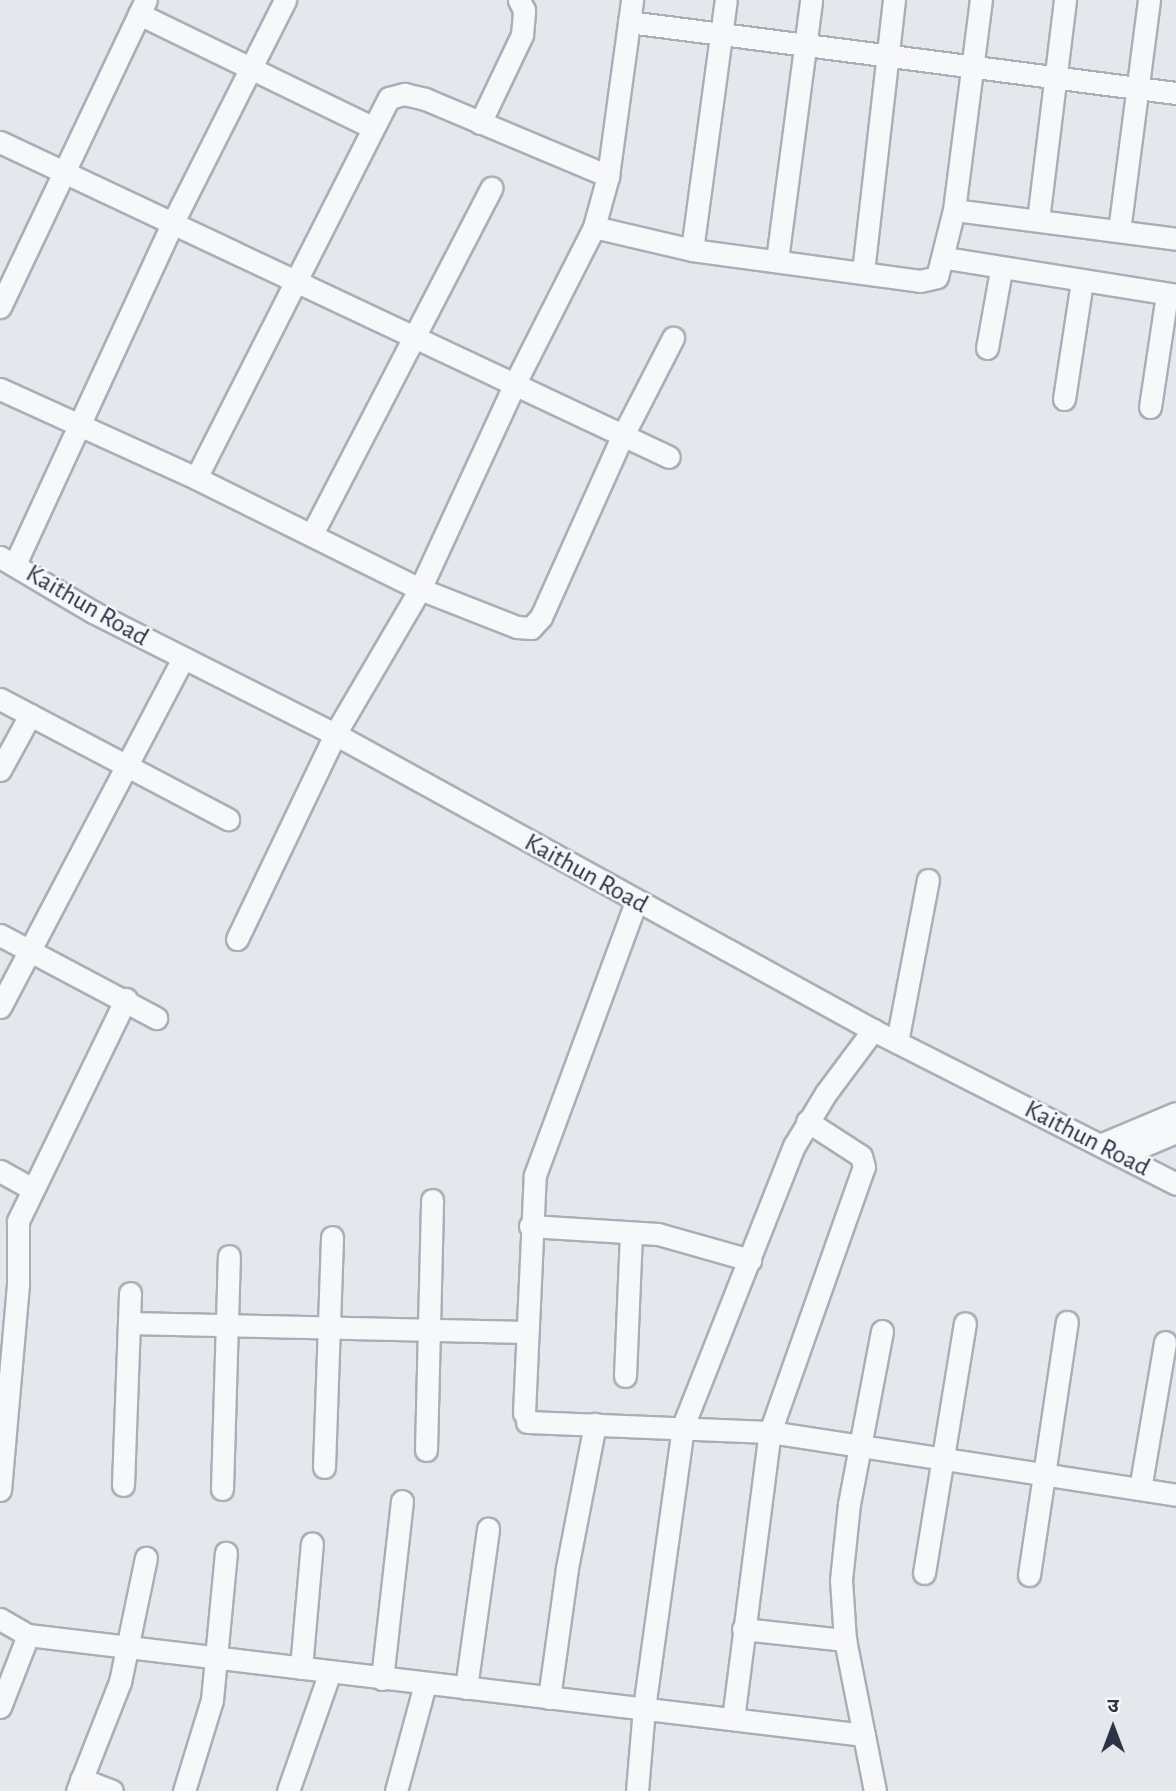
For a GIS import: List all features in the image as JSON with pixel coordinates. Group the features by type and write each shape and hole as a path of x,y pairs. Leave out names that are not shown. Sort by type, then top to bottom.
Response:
{"street":[{"path":"8,561 80,424 173,222 285,0"},
{"path":"480,123 522,35 524,10 519,0"},
{"path":"237,939 335,734 420,589 515,383 594,228 608,176 632,0"},
{"path":"692,250 726,0"},
{"path":"776,260 811,0"},
{"path":"863,272 894,0"},
{"path":"594,228 692,250 931,281 942,271 946,258 981,0"},
{"path":"1038,220 1065,0"},
{"path":"1119,230 1149,0"},
{"path":"0,307 142,7 251,70 372,127"},
{"path":"629,22 1176,93"},
{"path":"197,478 385,103 404,94 608,176"},
{"path":"0,142 173,222 294,282 515,383 621,439 669,457"},
{"path":"312,534 491,188"},
{"path":"954,210 1176,239"},
{"path":"946,258 1001,270 1171,294 1150,407"},
{"path":"987,348 1001,270"},
{"path":"1064,399 1082,281"},
{"path":"0,389 197,478 420,589 517,627 531,628 541,617 621,439 673,338"},
{"name":"Kaithun Road","path":"8,561 182,660 335,734 873,1030 1176,1184"},
{"path":"0,1007 182,660"},
{"path":"0,699 228,819"},
{"path":"0,770 30,715"},
{"path":"897,1042 928,880"},
{"path":"636,902 535,1175 530,1226 526,1418 770,1432 943,1456 1176,1495"},
{"path":"0,934 126,999 156,1018"},
{"path":"0,1490 18,1283 16,1237 31,1188 126,999"},
{"path":"637,1791 644,1708 683,1426 807,1121 873,1030"},
{"path":"1100,1144 1176,1113"},
{"path":"733,1719 770,1432 864,1167 861,1156 807,1121"},
{"path":"1121,1155 1176,1132"},
{"path":"0,1171 31,1188"},
{"path":"426,1450 431,1330 432,1200"},
{"path":"530,1226 658,1234 750,1260"},
{"path":"625,1376 631,1233"},
{"path":"324,1467 332,1237"},
{"path":"222,1489 229,1256"},
{"path":"123,1485 130,1293"},
{"path":"1028,1575 1067,1322"},
{"path":"129,1323 527,1332"},
{"path":"924,1573 965,1323"},
{"path":"875,1791 845,1640 841,1580 859,1444 882,1331"},
{"path":"1140,1489 1165,1342"},
{"path":"550,1698 567,1568 595,1424"},
{"path":"382,1679 402,1501"},
{"path":"466,1688 488,1529"},
{"path":"301,1668 312,1543"},
{"path":"184,1791 202,1743 218,1658 226,1553"},
{"path":"113,1791 79,1785 130,1646 146,1558"},
{"path":"0,1619 28,1635 864,1735"},
{"path":"743,1629 845,1640"},
{"path":"0,1707 28,1635"},
{"path":"288,1791 330,1672"},
{"path":"396,1791 425,1684"}]}
